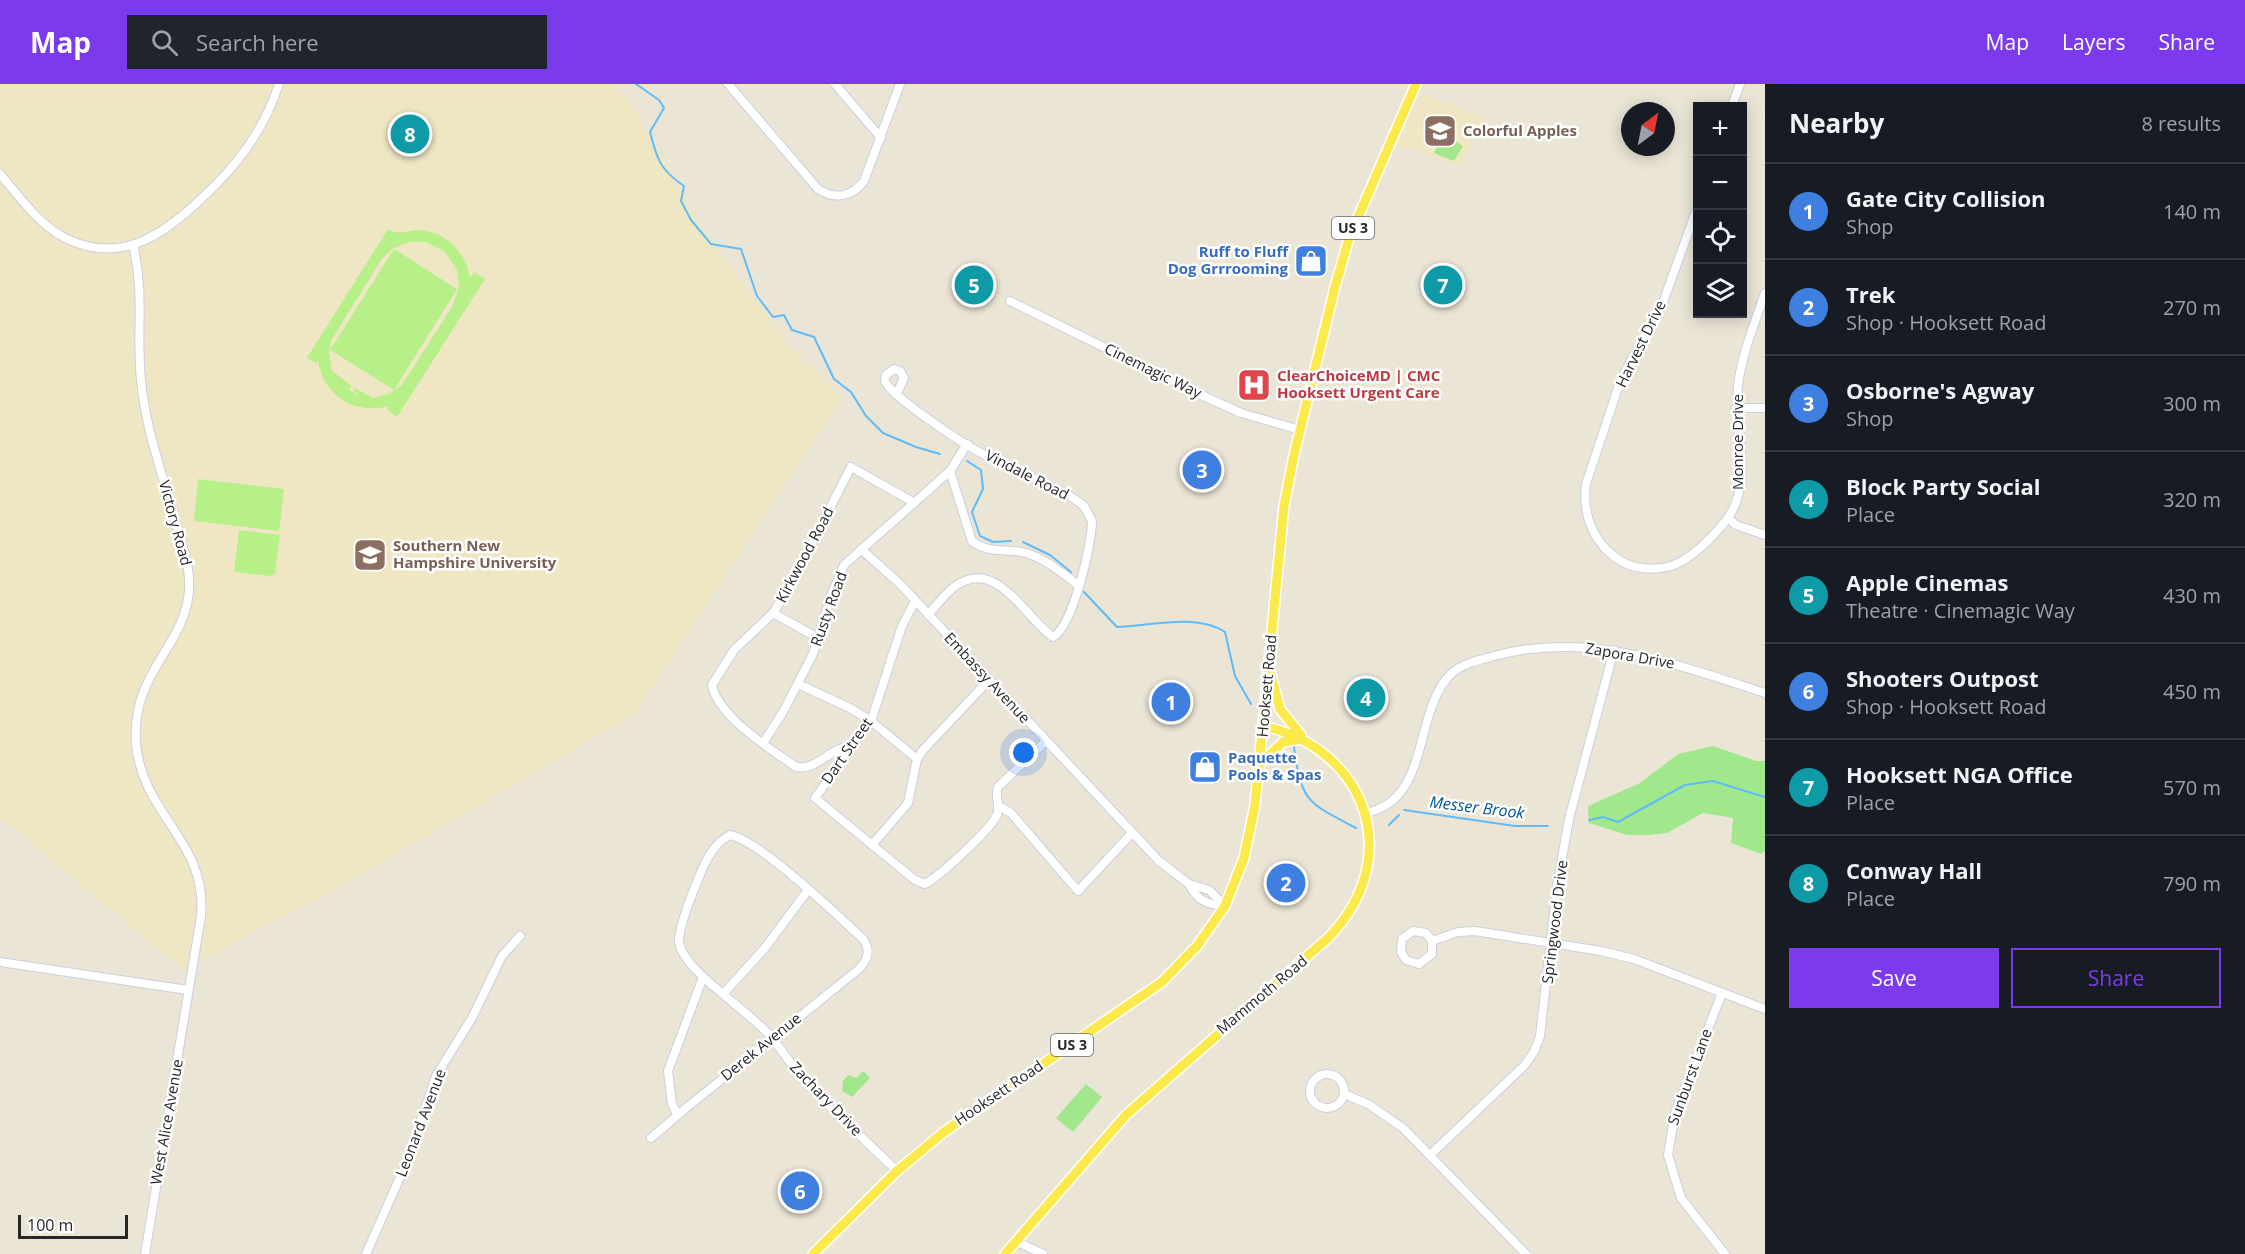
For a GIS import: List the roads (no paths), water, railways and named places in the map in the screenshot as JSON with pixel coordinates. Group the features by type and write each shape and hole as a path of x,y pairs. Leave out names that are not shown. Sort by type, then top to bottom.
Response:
{"main road":[{"name":"Hooksett Road","path":"813,1254 897,1171 971,1111 1162,982 1197,946 1225,906 1248,844 1260,764 1284,506 1300,429 1349,238 1380,161 1416,84"},
{"path":"1269,665 1280,709 1305,739"},
{"name":"Mammoth Road","path":"1005,1254 1126,1115 1341,925 1358,901 1367,874 1370,847 1365,813 1356,790 1342,770 1325,753 1305,739 1263,726"},
{"path":"1260,764 1283,742 1305,739"}],"street":[{"path":"0,174 37,217 65,238 94,247 133,245 164,232 232,170 257,135 279,84"},
{"path":"728,84 818,189 825,194 844,196 859,187 867,173 900,84"},
{"path":"835,84 880,138"},
{"path":"1733,102 1740,84"},
{"name":"Harvest Drive","path":"1586,518 1584,501 1586,484 1621,379 1662,305 1697,210"},
{"name":"Victory Road","path":"133,245 141,290 139,353 142,393 151,435 186,557 189,588 179,626 143,688 136,722 136,744 144,782 191,856 200,876 201,916 188,990"},
{"name":"Monroe Drive","path":"1586,518 1593,533 1609,553 1632,564 1657,568 1673,565 1688,557 1728,518 1738,497 1741,481 1736,408 1742,367 1765,292"},
{"name":"Cinemagic Way","path":"1010,301 1199,394 1256,418 1300,429"},
{"name":"Vindale Road","path":"897,393 967,444 1033,476 1084,506 1092,521 1092,530 1072,612 1065,628 1053,637 1003,587 988,579 971,579 955,586 928,615"},
{"path":"1736,408 1765,408"},
{"name":"Rusty Road","path":"763,743 798,684 818,638 840,573 852,556 950,471 967,444"},
{"name":"Kirkwood Road","path":"763,743 723,707 712,685 734,650 773,614 788,590 851,467 913,502"},
{"path":"950,471 972,541 986,549 1029,554 1044,561 1078,585"},
{"path":"1728,518 1736,525 1765,536"},
{"name":"Embassy Avenue","path":"861,549 915,601 1169,870 1189,884 1209,890 1225,906"},
{"name":"Dart Street","path":"872,845 815,798 871,721 902,626 915,601"},
{"path":"773,614 818,638"},
{"name":"Zapora Drive","path":"1365,813 1385,807 1403,788 1443,684 1460,668 1517,651 1574,647 1614,650 1682,666 1765,693"},
{"name":"Springwood Drive","path":"1430,1155 1506,1084 1534,1052 1544,1019 1551,943 1569,819 1614,650"},
{"path":"989,680 917,759 908,803 872,845 915,880 925,884 983,832 996,817 999,806 996,795 998,787 1046,741"},
{"path":"798,684 850,708 871,721 917,759"},
{"path":"763,743 796,767 805,769 840,748 852,747"},
{"path":"999,806 1011,813 1078,891 1132,833"},
{"name":"Zachary Drive","path":"808,890 746,840 730,835 722,839 700,875 679,939 684,956 703,977 724,993 772,1038 799,1074 828,1106 897,1171"},
{"name":"Embassy Avenue","path":"1189,884 1200,899 1212,905 1225,906"},
{"path":"724,993 764,948 808,890"},
{"name":"Derek Avenue","path":"651,1138 677,1114 859,969 868,955 868,946 864,939 808,890"},
{"path":"1432,941 1458,932 1475,931 1634,958 1765,1009"},
{"path":"1409,932 1423,932 1432,941 1432,954 1422,963 1409,962 1401,952 1402,939 1409,932"},
{"name":"Leonard Avenue","path":"366,1254 409,1157 436,1076 472,1018 502,956 520,936"},
{"path":"0,962 188,990"},
{"path":"677,1114 672,1104 668,1071 703,977"},
{"name":"West Alice Avenue","path":"145,1254 188,990"},
{"name":"Sunburst Lane","path":"1722,993 1675,1113 1668,1155 1682,1198 1725,1254"},
{"path":"1331,1074 1342,1083 1344,1094 1339,1103 1325,1108 1313,1101 1311,1086 1317,1077 1331,1074"},
{"path":"1344,1094 1368,1104 1390,1118 1430,1155 1526,1254"},
{"path":"1015,1241 1043,1254"}],"waterway":[{"name":"Messer Brook","path":"636,84 659,100 664,108 650,132 661,163 670,175 684,186 681,201 691,220 711,244 741,249 757,296 773,317 784,315 792,330 814,337 834,379 851,392 866,416 883,433 940,454"},
{"name":"Messer Brook","path":"967,461 981,470 983,489 972,512 980,536 993,542 1011,541"},
{"name":"Messer Brook","path":"1023,542 1050,555 1071,572"},
{"name":"Messer Brook","path":"1084,592 1117,627 1187,622 1213,626 1225,632 1235,676 1251,704"},
{"name":"Messer Brook","path":"1294,747 1300,780 1310,799 1327,813 1356,828"},
{"name":"Messer Brook","path":"1589,820 1603,817 1618,822 1685,785 1713,781 1765,797"},
{"name":"Messer Brook","path":"1404,810 1515,826 1548,826"},
{"name":"Messer Brook","path":"1389,825 1399,815"}],"place":[{"name":"Colorful Apples","path":"1440,131"},
{"name":"Conway Hall","path":"410,134"},
{"name":"Ruff to Fluff Dog Grrrooming","path":"1311,261"},
{"name":"Apple Cinemas","path":"974,285"},
{"name":"Hooksett NGA Office","path":"1443,285"},
{"name":"ClearChoiceMD | CMC Hooksett Urgent Care","path":"1254,385"},
{"name":"Osborne's Agway","path":"1202,470"},
{"name":"Southern New Hampshire University","path":"370,555"},
{"name":"Block Party Social","path":"1366,698"},
{"name":"Gate City Collision","path":"1171,702"},
{"name":"Paquette Pools & Spas","path":"1205,767"},
{"name":"Trek","path":"1286,883"},
{"name":"Shooters Outpost","path":"800,1191"}]}
